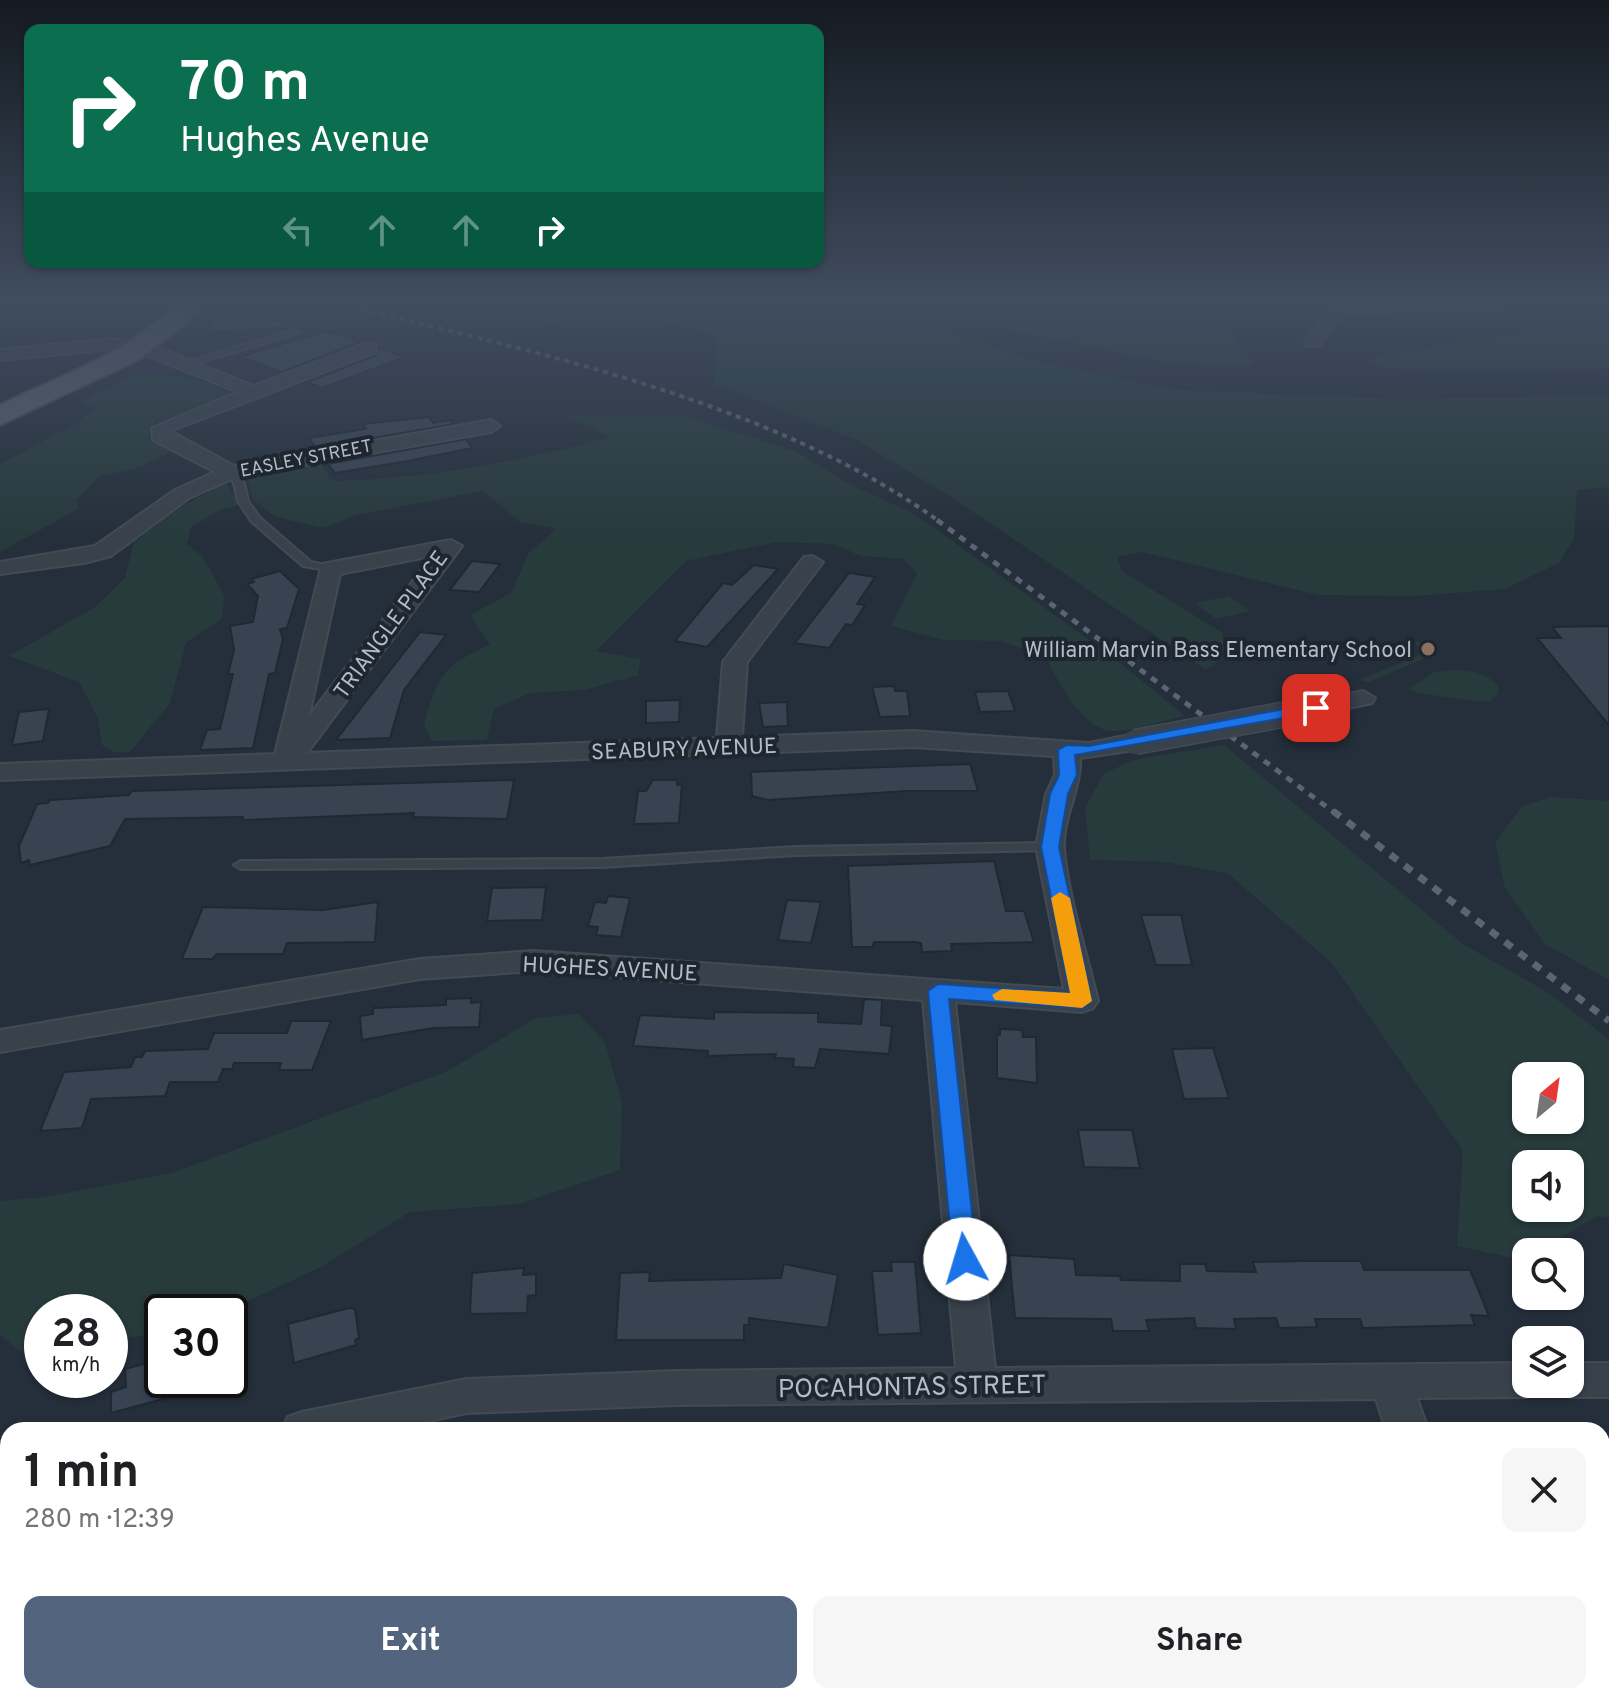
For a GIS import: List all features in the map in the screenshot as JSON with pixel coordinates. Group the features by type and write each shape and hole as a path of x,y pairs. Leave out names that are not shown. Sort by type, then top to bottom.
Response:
{"main road":[{"path":"0,416 75,379"}],"street":[{"path":"222,379 251,391"},
{"path":"231,472 160,436 161,428 283,379"},
{"name":"EASLEY STREET","path":"0,568 84,557 103,551 182,494 231,472 491,426"},
{"name":"TRIANGLE PLACE","path":"451,546 286,762 330,569 451,546"},
{"path":"729,746 735,662 812,562"},
{"name":"SEABURY AVENUE","path":"0,772 913,739 1089,751 1363,698"},
{"path":"1050,847 1059,794 1068,775 1067,750"},
{"name":"HUGHES AVENUE","path":"0,1041 420,969 534,961 1082,1001 1050,847"},
{"path":"938,991 977,1385"},
{"name":"POCAHONTAS STREET","path":"341,1422 466,1396 678,1388 1512,1380"},
{"path":"1584,1380 1609,1380"},
{"path":"1391,1382 1404,1422"}],"lane":[{"path":"231,472 239,483 243,501 255,519 307,564 330,569"},
{"path":"241,865 602,863 796,851 1050,847"}],"shaded area":[{"path":"125,379 193,379 208,383 229,395 154,423 147,438 170,452 141,467 100,476 76,500 80,508 0,552 0,464 77,423 96,407 80,402"},
{"path":"714,379 1125,379 1178,390 1396,399 1609,396 1609,487 1577,490 1574,539 1559,563 1505,589 1415,596 1318,595 1142,552 1117,557 1122,571 1223,633 1224,657 1206,670 950,496 855,439 713,384"},
{"path":"564,416 687,416 797,452 844,481 918,516 1114,658 1185,716 1128,730 1100,728 1080,712 1045,656 1000,641 944,640 891,626 917,574 903,559 861,556 833,544 777,542 686,561 596,651 641,659 638,675 585,690 530,693 494,709 487,740 432,741 424,725 433,695 444,674 462,659 490,645 470,615 511,593 528,554 556,529 520,522 483,491 356,515 323,528 276,517 252,499 247,475 318,461 333,481 404,476 507,461 611,437"},
{"path":"226,482 239,505 220,510 191,527 187,544 203,557 225,597 221,619 186,643 170,703 130,752 113,752 102,745 97,716 79,682 9,656 95,607 125,578 134,542 180,508"},
{"path":"1229,596 1250,611 1216,619 1195,603"},
{"path":"1415,641 1436,649 1437,653 1369,682 1360,680 1421,654"},
{"path":"1451,670 1482,674 1498,686 1499,693 1490,701 1480,702 1417,693 1410,688 1434,672"},
{"path":"1224,745 1463,944 1547,992 1609,1039 1609,1218 1597,1216 1560,1238 1512,1238 1512,1258 1457,1246 1463,1151 1332,963 1227,873 1165,862 1090,860 1085,808 1104,773 1137,759"},
{"path":"1550,797 1609,801 1609,980 1545,944 1505,888 1495,843 1521,807"},
{"path":"578,1014 605,1042 622,1103 620,1170 520,1204 410,1212 321,1267 248,1301 248,1294 144,1294 144,1335 128,1338 128,1294 24,1294 24,1351 20,1352 0,1334 0,1201 44,1197 172,1173 448,1071 536,1018"}],"building":[{"path":"314,379 345,379 322,388 307,382"},
{"path":"429,417 433,423 451,420 454,424 316,448 309,438 366,429 363,424"},
{"path":"466,439 472,448 408,461 335,473 328,464"},
{"path":"472,561 500,564 479,592 450,590"},
{"path":"754,565 778,569 707,647 675,641 723,583 732,585"},
{"path":"280,571 299,589 287,628 280,629 283,639 275,673 269,674 253,748 200,750 207,730 220,729 233,674 228,674 234,650 230,626 253,622 258,596 247,584 254,582 251,579"},
{"path":"849,573 875,577 857,604 865,605 852,625 846,624 829,648 795,643"},
{"path":"1609,626 1609,725 1537,638 1561,638 1552,627"},
{"path":"420,632 446,635 404,690 390,738 336,740"},
{"path":"894,686 895,691 907,691 910,716 880,717 872,687"},
{"path":"1008,691 1015,711 980,712 975,692"},
{"path":"680,700 679,722 646,723 646,701"},
{"path":"787,702 788,726 763,727 759,703"},
{"path":"49,709 43,741 12,745 19,712"},
{"path":"970,764 978,791 906,791 768,800 752,796 751,772"},
{"path":"514,780 507,819 413,817 414,813 242,820 243,817 125,819 110,846 30,865 29,860 21,863 19,846 37,804 50,800 129,795 132,791"},
{"path":"653,780 677,780 677,785 682,784 679,823 634,824 638,791 646,791"},
{"path":"994,861 1006,911 1024,911 1034,942 951,944 952,951 922,952 921,943 915,942 874,942 872,947 852,947 848,866"},
{"path":"546,887 542,920 487,921 492,888"},
{"path":"608,896 630,898 621,937 596,935 598,927 588,926 595,902 606,903"},
{"path":"787,900 821,902 811,943 778,940"},
{"path":"378,902 375,942 287,943 283,954 217,954 212,959 182,959 203,907 323,910"},
{"path":"1141,915 1181,915 1192,965 1156,965"},
{"path":"471,998 471,1003 481,1002 479,1027 433,1028 362,1040 360,1016 373,1014 373,1008 446,1005 446,999"},
{"path":"864,999 882,1000 881,1025 892,1026 889,1054 820,1049 815,1068 793,1067 794,1059 775,1058 776,1054 708,1056 708,1051 633,1046 640,1015 714,1019 714,1012 818,1013 818,1022 861,1024"},
{"path":"291,1021 331,1021 312,1070 279,1070 281,1063 234,1063 232,1069 223,1069 218,1082 170,1082 165,1096 91,1099 82,1128 40,1131 64,1072 131,1067 135,1057 142,1057 145,1051 208,1049 214,1033 287,1033"},
{"path":"1000,1029 1022,1030 1023,1037 1036,1037 1037,1083 997,1078 997,1035 1000,1035"},
{"path":"1213,1048 1229,1098 1184,1099 1172,1049"},
{"path":"1078,1130 1132,1130 1140,1168 1084,1167"},
{"path":"1009,1255 1074,1259 1076,1275 1120,1276 1121,1280 1180,1281 1180,1264 1205,1264 1207,1271 1256,1272 1253,1262 1361,1261 1364,1270 1470,1270 1489,1316 1471,1315 1475,1325 1363,1328 1360,1319 1315,1319 1317,1327 1279,1328 1276,1318 1234,1319 1236,1329 1196,1328 1194,1318 1146,1320 1149,1331 1113,1331 1111,1319 1015,1318"},
{"path":"891,1262 915,1262 921,1333 878,1335 872,1271 892,1271"},
{"path":"784,1264 838,1275 828,1328 749,1318 749,1325 744,1325 744,1340 616,1340 620,1273 650,1272 649,1281 781,1278"},
{"path":"524,1268 523,1275 536,1274 536,1295 528,1296 527,1313 470,1314 472,1273"},
{"path":"355,1309 359,1338 355,1340 356,1345 294,1363 288,1324"},
{"path":"144,1364 144,1398 167,1398 111,1413 111,1398 128,1398 128,1368"}],"railway":[{"path":"628,379 724,411 801,443 874,480 938,521"},
{"path":"938,521 1335,813"},
{"path":"1333,811 1609,1021"}],"slow traffic":[{"path":"1002,995 1082,1001 1060,898"}],"place":[{"name":"William Marvin Bass Elementary School","path":"1428,649"}],"route":[{"path":"965,1259 938,991 1082,1001 1050,847 1059,794 1068,775 1067,750 1089,751 1316,708"}]}
